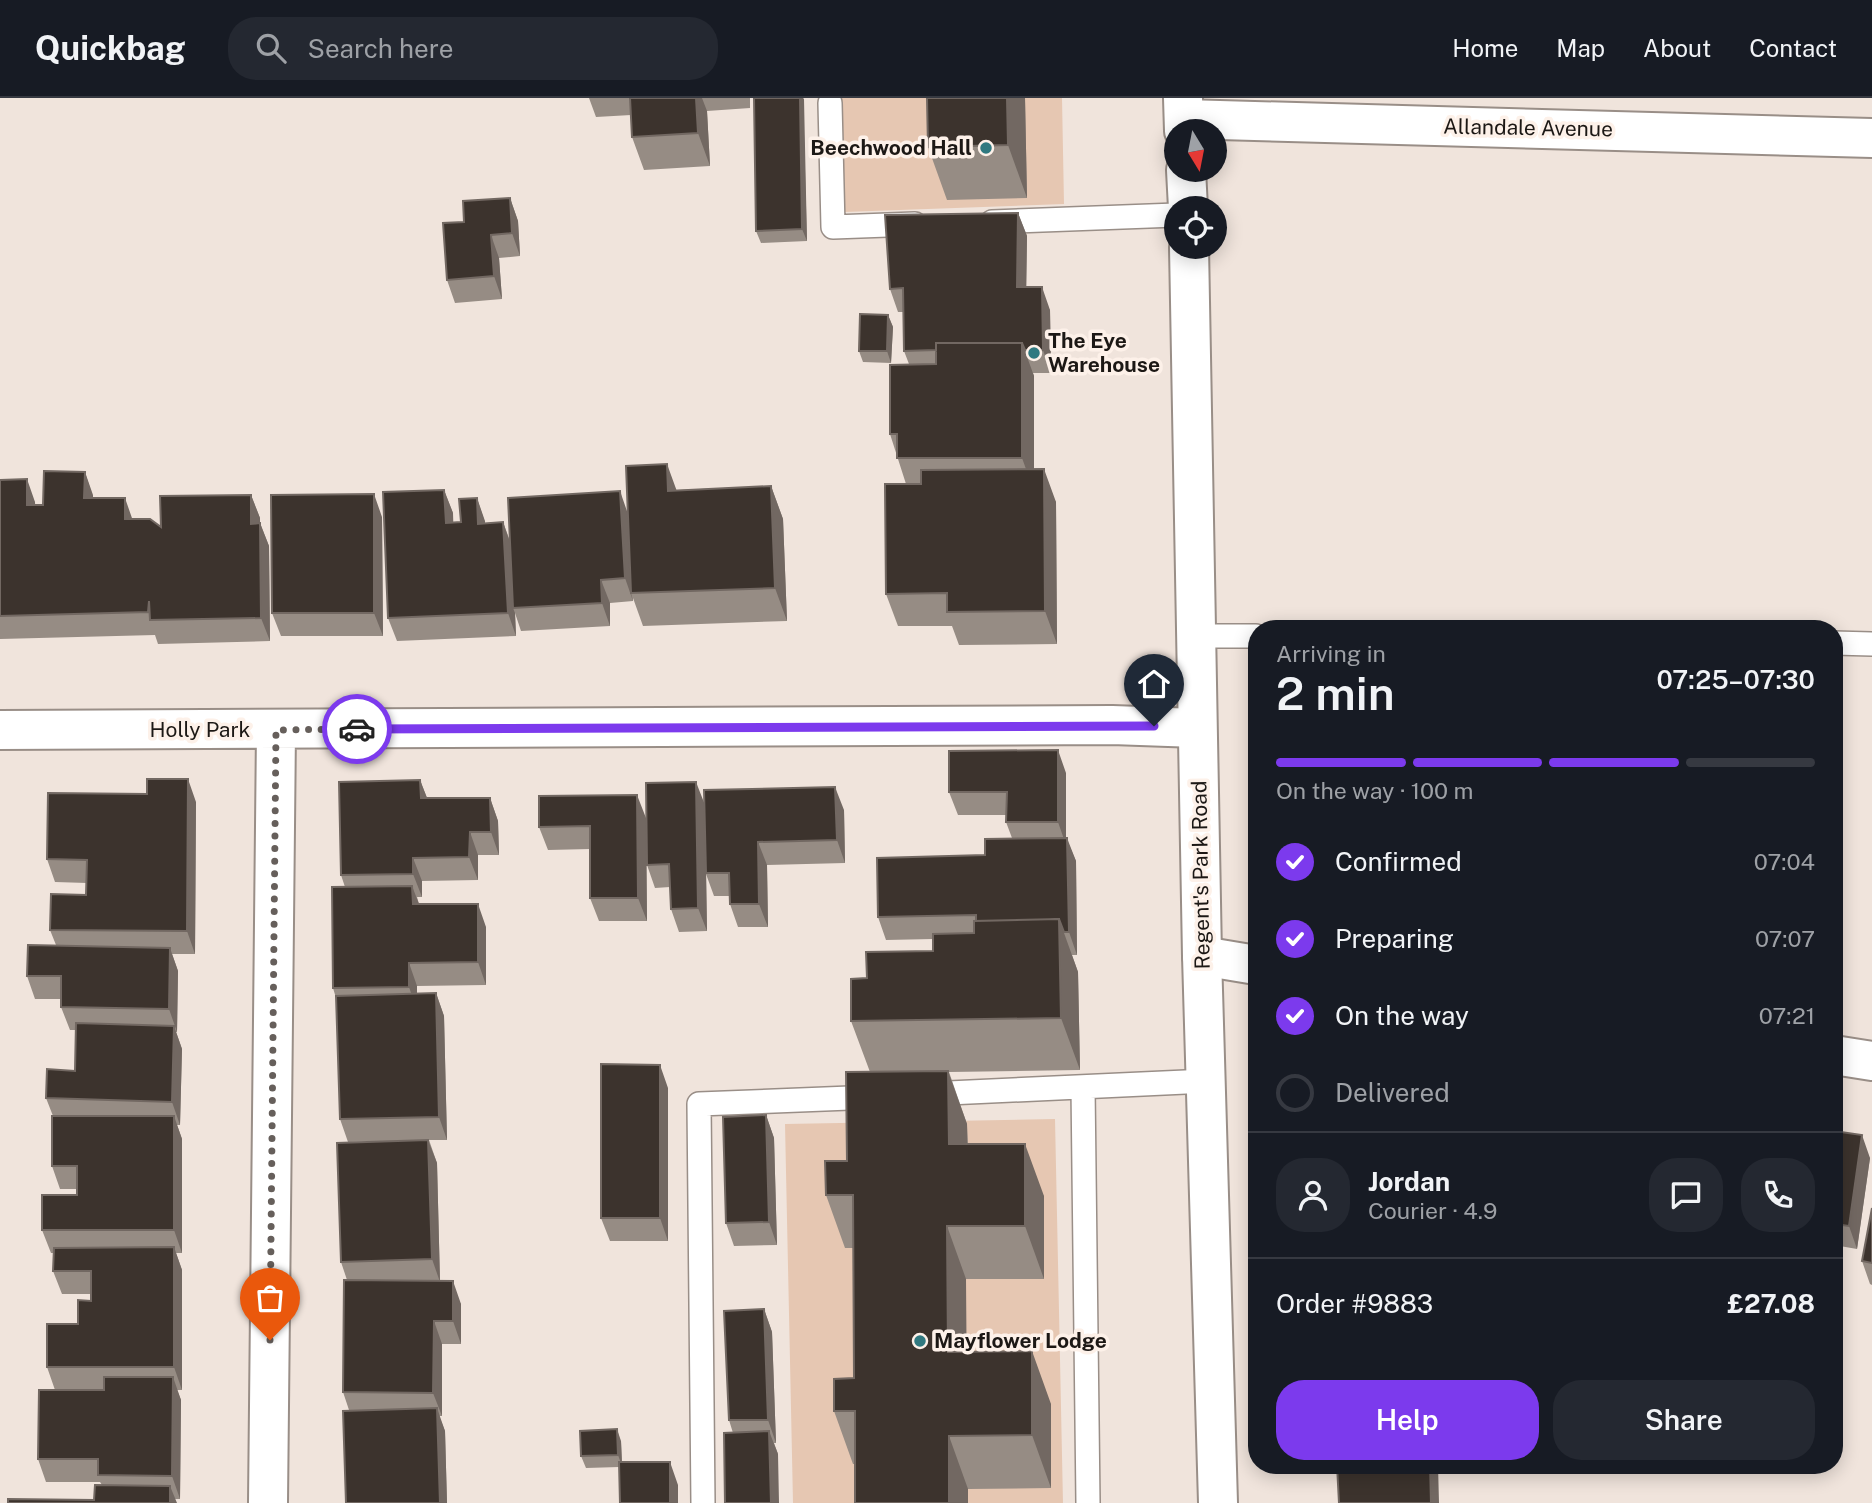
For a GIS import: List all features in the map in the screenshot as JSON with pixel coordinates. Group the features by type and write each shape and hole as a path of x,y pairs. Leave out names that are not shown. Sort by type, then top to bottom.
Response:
{"street":[{"name":"Allandale Avenue","path":"1184,116 1872,138"},
{"name":"Regent's Park Road","path":"1189,259 1202,956 1218,1503"},
{"name":"Holly Park","path":"0,730 1112,725 1198,728"},
{"path":"268,1503 276,730"},
{"path":"1202,956 1248,964"},
{"path":"1843,1056 1872,1061"}],"lane":[{"path":"831,103 832,227 942,223"},
{"path":"970,222 1164,215"},
{"path":"1195,636 1248,636"},
{"path":"1843,643 1872,644"},
{"path":"703,1503 699,1104 1207,1081"},
{"path":"1083,1087 1088,1503"}],"shaded area":[{"path":"840,98 1062,98 1064,204 844,212"},
{"path":"1055,1119 1063,1503 793,1503 785,1124"}],"building":[{"path":"630,98 696,98 698,133 632,137"},
{"path":"754,98 800,98 802,229 756,231"},
{"path":"927,98 1007,98 1008,145 928,147"},
{"path":"510,198 512,233 491,235 494,276 447,280 443,223 464,222 463,201"},
{"path":"1018,213 1017,287 1042,287 1043,350 1025,350 1022,343 936,343 936,350 904,351 903,288 890,289 885,215"},
{"path":"860,314 888,315 887,351 859,351"},
{"path":"936,343 1022,343 1022,458 897,458 897,434 890,434 890,365 936,364"},
{"path":"667,464 668,491 771,486 775,588 631,593 626,466"},
{"path":"1044,469 1045,611 947,612 947,593 886,594 885,484 921,484 921,470"},
{"path":"44,471 85,472 84,498 125,498 125,519 150,519 161,527 160,496 251,495 251,524 260,523 261,618 150,620 149,601 148,612 0,616 0,480 27,479 27,505 43,505"},
{"path":"444,490 446,523 461,522 459,499 477,498 478,524 503,522 508,613 388,618 383,492"},
{"path":"620,491 625,578 601,580 602,603 513,608 508,498"},
{"path":"374,494 374,613 272,613 271,495"},
{"path":"1058,750 1058,822 1006,822 1007,792 949,792 949,751"},
{"path":"147,779 188,779 187,931 50,930 51,894 86,895 87,860 47,859 48,793 147,794"},
{"path":"420,780 421,798 490,798 491,832 470,832 469,857 413,858 413,874 341,875 339,782"},
{"path":"696,782 698,908 671,909 669,864 647,865 646,783"},
{"path":"835,787 837,840 758,842 759,904 730,904 729,873 706,873 704,790"},
{"path":"637,795 638,898 590,898 590,826 539,827 539,796"},
{"path":"1067,838 1069,932 1064,932 1059,919 976,921 976,915 878,917 877,858 985,855 985,839"},
{"path":"412,886 413,904 478,904 478,962 409,963 409,987 333,988 332,887"},
{"path":"1059,919 1061,1018 851,1021 851,979 867,978 866,952 933,951 933,934 974,933 974,921"},
{"path":"28,945 170,948 169,1009 61,1007 61,976 27,976"},
{"path":"436,993 439,1117 340,1119 336,996"},
{"path":"76,1023 174,1026 172,1102 46,1098 47,1069 75,1071"},
{"path":"601,1064 660,1065 660,1218 601,1218"},
{"name":"Mayflower Lodge","path":"948,1071 949,1144 1025,1144 1025,1226 947,1226 948,1352 1032,1351 1032,1435 949,1436 949,1503 855,1503 855,1411 834,1411 834,1379 854,1378 853,1195 826,1195 825,1161 847,1161 846,1072"},
{"path":"766,1115 769,1222 726,1223 723,1117"},
{"path":"52,1116 174,1116 174,1230 42,1230 42,1195 77,1195 77,1166 52,1166"},
{"path":"1843,1132 1862,1135 1849,1226 1843,1225"},
{"path":"428,1140 432,1259 341,1262 337,1143"},
{"path":"1872,1208 1872,1263 1862,1261"},
{"path":"174,1247 174,1367 47,1367 47,1324 78,1324 78,1300 91,1301 91,1271 53,1271 54,1248"},
{"path":"344,1280 453,1281 453,1321 434,1321 433,1393 343,1392"},
{"path":"764,1309 768,1420 729,1420 724,1311"},
{"path":"104,1377 173,1377 172,1476 98,1475 98,1459 38,1459 39,1390 104,1390"},
{"path":"437,1408 440,1503 346,1503 343,1411"},
{"path":"617,1429 618,1455 581,1456 580,1431"},
{"path":"769,1431 771,1503 725,1503 724,1433"},
{"path":"619,1462 670,1462 670,1503 620,1503"},
{"path":"1337,1474 1430,1474 1431,1503 1339,1503"},
{"path":"95,1485 170,1486 170,1503 8,1503 8,1499 94,1500"}],"way so far":[{"path":"270,1340 276,730 357,729"}],"place":[{"name":"Beechwood Hall","path":"986,148"},
{"name":"The Eye Warehouse","path":"1034,353"},
{"name":"Mayflower Lodge","path":"920,1341"}],"route":[{"path":"357,729 1154,726"}]}
